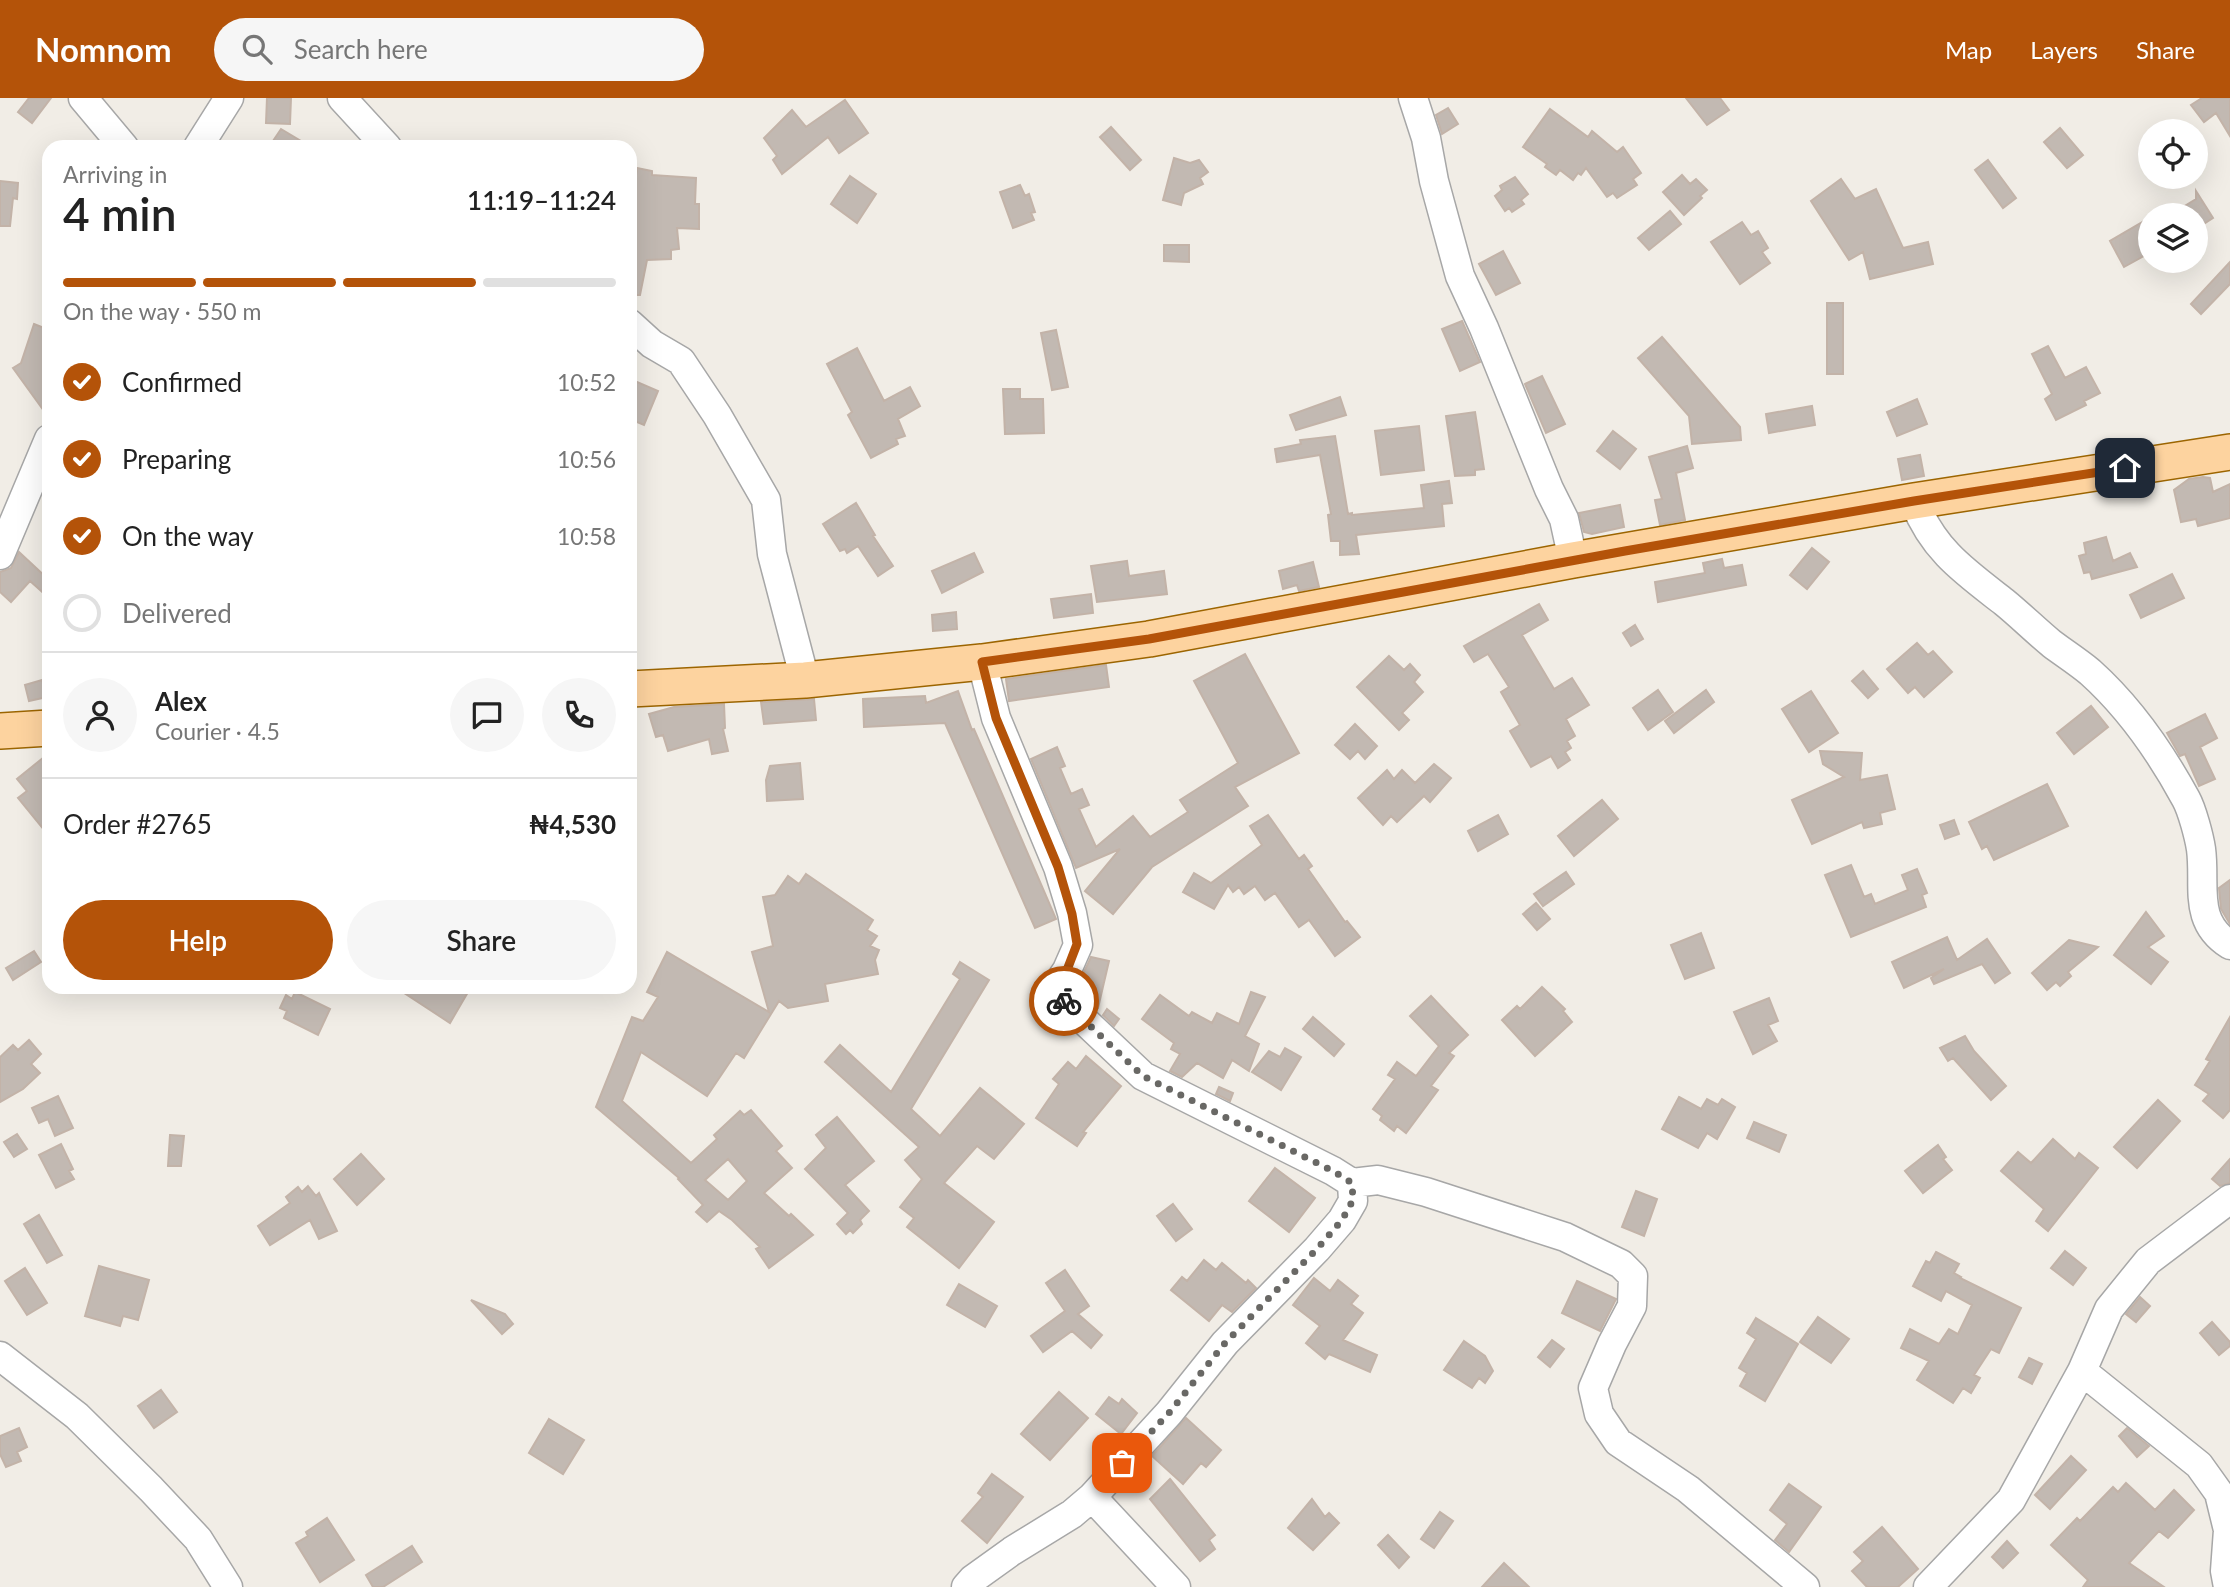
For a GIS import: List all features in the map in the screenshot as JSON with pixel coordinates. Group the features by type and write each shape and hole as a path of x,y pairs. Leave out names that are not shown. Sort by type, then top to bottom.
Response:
{"main road":[{"path":"637,689 805,680 982,662 1149,639 1914,501 2230,452"},
{"path":"0,731 42,728"}],"street":[{"path":"83,98 118,140"},
{"path":"202,140 229,98"},
{"path":"342,98 381,140"},
{"path":"1413,98 1426,138 1434,181 1461,276 1549,489 1564,519 1573,561"},
{"path":"637,330 652,344 681,361 717,415 766,500 772,554 805,680"},
{"path":"0,555 42,456"},
{"path":"1914,501 1923,524 1940,548 2051,643 2089,671 2126,707 2188,801 2201,849 2202,900 2208,924 2230,945"},
{"path":"982,662 996,718 1058,867 1072,914 1077,944 1067,970 1053,991 1143,1076 1352,1183 1378,1180 1426,1192 1565,1237 1622,1264 1633,1276 1632,1306 1593,1388 1599,1414 1618,1442 1688,1489 1805,1587"},
{"path":"965,1587 1012,1551 1072,1514 1092,1497 1169,1413 1225,1343 1342,1220 1353,1200 1352,1183"},
{"path":"1928,1587 2011,1500 2082,1371 2109,1309 2148,1261 2230,1199"},
{"path":"0,1356 76,1416 151,1489 198,1539 228,1587"},
{"path":"2082,1371 2199,1465 2219,1493 2228,1530 2225,1571 2228,1587"},
{"path":"1092,1497 1176,1587"}],"building":[{"path":"29,98 51,98 32,123 18,112"},
{"path":"267,98 291,98 290,124 266,123"},
{"path":"1686,98 1720,98 1729,110 1707,125"},
{"path":"2202,98 2230,98 2230,136 2216,113 2208,119 2202,119 2191,105"},
{"path":"845,100 868,133 839,153 828,137 782,174 773,160 777,156 764,138 792,110 806,127"},
{"path":"1448,108 1458,124 1442,134 1436,115"},
{"path":"1550,109 1588,137 1592,131 1617,152 1623,147 1641,173 1633,179 1637,185 1617,198 1613,193 1607,197 1586,168 1573,180 1560,170 1556,175 1545,167 1547,164 1523,147"},
{"path":"1111,127 1141,160 1130,170 1100,137"},
{"path":"2060,128 2083,155 2067,168 2044,142"},
{"path":"281,129 299,140 274,140"},
{"path":"1174,158 1190,163 1199,160 1208,172 1200,178 1203,184 1184,193 1181,205 1163,200"},
{"path":"1988,160 2016,198 2003,208 1975,170"},
{"path":"637,168 652,171 652,175 696,178 695,204 699,204 699,229 677,228 679,249 671,250 671,259 647,260 640,295 637,295"},
{"path":"1682,175 1690,184 1696,179 1707,190 1684,215 1663,192"},
{"path":"850,176 876,194 857,223 831,204"},
{"path":"1515,177 1528,194 1521,200 1524,204 1512,212 1509,208 1505,211 1495,196 1502,190 1500,186"},
{"path":"1841,179 1855,199 1876,189 1903,248 1928,242 1933,264 1870,279 1863,252 1849,260 1811,201"},
{"path":"0,181 18,183 17,199 13,198 10,226 0,226"},
{"path":"1020,185 1025,196 1029,194 1035,212 1031,213 1034,220 1013,228 1000,192"},
{"path":"2196,191 2204,203 2190,203 2196,199"},
{"path":"1670,211 1681,224 1649,250 1638,238"},
{"path":"1742,222 1751,235 1758,231 1768,248 1762,252 1770,263 1740,284 1711,242"},
{"path":"2138,225 2138,259 2124,267 2110,241"},
{"path":"1164,245 1189,245 1189,262 1164,261"},
{"path":"1503,251 1520,283 1496,295 1479,264"},
{"path":"2230,262 2230,284 2201,314 2191,304"},
{"path":"1827,303 1843,303 1843,374 1827,374"},
{"path":"1462,321 1480,362 1460,371 1442,329"},
{"path":"34,324 42,327 42,408 13,368 21,363"},
{"path":"1056,330 1068,387 1052,390 1041,333"},
{"path":"1662,337 1740,427 1741,440 1692,444 1689,416 1638,358"},
{"path":"2048,346 2065,378 2086,367 2100,393 2084,401 2086,405 2056,420 2045,399 2052,394 2032,354"},
{"path":"857,348 884,401 910,387 920,406 898,419 905,436 896,439 898,444 871,458 848,415 852,412 827,364"},
{"path":"1542,376 1565,424 1546,433 1525,384"},
{"path":"637,382 658,391 644,425 637,422"},
{"path":"1003,389 1020,389 1020,399 1043,399 1044,433 1005,434"},
{"path":"1340,397 1346,415 1296,430 1290,415"},
{"path":"1917,399 1927,424 1897,436 1887,412"},
{"path":"1812,406 1815,425 1769,433 1766,414"},
{"path":"1475,412 1484,469 1475,470 1475,475 1455,476 1446,416"},
{"path":"1419,426 1424,470 1381,475 1375,431"},
{"path":"1613,431 1636,449 1620,469 1597,451"},
{"path":"1335,436 1348,514 1424,508 1421,485 1449,481 1452,503 1442,504 1444,526 1356,535 1359,554 1340,555 1340,541 1331,541 1328,515 1331,514 1320,455 1277,462 1275,449 1301,444 1300,440"},
{"path":"1687,446 1693,468 1676,473 1685,520 1660,525 1655,500 1662,499 1649,457"},
{"path":"1920,455 1924,476 1902,480 1898,459"},
{"path":"2210,478 2213,492 2230,484 2230,518 2198,526 2196,519 2181,522 2174,490 2189,479"},
{"path":"856,503 893,566 878,576 858,546 847,553 845,549 840,551 823,524"},
{"path":"1620,505 1624,527 1592,534 1584,532 1579,513"},
{"path":"2106,537 2113,561 2130,553 2137,567 2092,579 2090,572 2084,573 2079,556 2086,554 2084,543"},
{"path":"1812,548 1829,562 1807,589 1790,575"},
{"path":"19,552 42,573 42,592 30,581 11,602 0,592 0,572 11,568"},
{"path":"974,553 983,572 942,593 932,571"},
{"path":"1722,559 1724,568 1742,565 1746,585 1658,602 1655,582 1705,573 1703,563"},
{"path":"1127,561 1129,576 1164,571 1167,594 1097,602 1091,566"},
{"path":"1313,562 1319,587 1299,591 1297,585 1283,589 1279,571"},
{"path":"2172,574 2184,598 2141,618 2130,595"},
{"path":"1091,594 1093,613 1054,618 1051,599"},
{"path":"1539,604 1548,620 1522,635 1554,689 1572,678 1589,705 1566,719 1575,736 1567,741 1571,748 1565,752 1570,760 1558,768 1551,756 1531,767 1510,731 1520,725 1501,692 1509,687 1488,654 1474,662 1464,646"},
{"path":"956,612 957,629 933,631 932,615"},
{"path":"1635,625 1643,639 1631,646 1623,633"},
{"path":"1917,643 1928,655 1933,651 1952,672 1924,697 1915,687 1908,693 1887,669"},
{"path":"1245,654 1299,753 1235,787 1248,806 1152,867 1113,914 1085,891 1120,849 1076,868 1031,759 1057,747 1065,766 1060,768 1071,794 1082,789 1089,805 1079,809 1096,847 1133,816 1150,837 1188,812 1180,800 1238,763 1194,681"},
{"path":"1389,656 1404,670 1410,664 1420,675 1414,682 1423,692 1402,713 1409,720 1399,730 1357,687"},
{"path":"1106,665 1109,687 1009,701 1006,679"},
{"path":"1863,671 1878,689 1868,698 1852,681"},
{"path":"42,680 42,698 29,701 25,685"},
{"path":"1658,690 1673,712 1648,730 1633,708"},
{"path":"1706,690 1714,702 1674,733 1665,721"},
{"path":"958,691 972,730 974,729 1056,919 1035,928 945,723 864,727 863,699 925,696 926,703"},
{"path":"1811,691 1838,733 1809,752 1782,709"},
{"path":"814,699 816,720 764,724 761,702"},
{"path":"724,704 723,729 728,751 712,754 709,739 668,751 663,735 656,737 649,714 674,707"},
{"path":"2091,706 2108,727 2074,754 2057,733"},
{"path":"2205,714 2217,738 2200,747 2215,779 2199,786 2185,754 2180,756 2167,733"},
{"path":"1355,724 1377,746 1365,759 1358,751 1350,759 1335,745"},
{"path":"1820,751 1862,753 1860,780 1887,775 1895,809 1880,813 1882,824 1864,828 1862,822 1812,844 1792,800 1844,777 1823,764"},
{"path":"42,759 42,827 18,798 27,791 17,779"},
{"path":"800,763 803,799 767,801 766,780 770,766"},
{"path":"1434,764 1451,778 1430,802 1424,796 1397,822 1391,816 1383,825 1358,798 1387,770 1394,779 1402,770 1415,783"},
{"path":"2047,784 2068,826 1994,860 1987,846 1982,849 1969,822"},
{"path":"1602,800 1618,819 1574,856 1558,836"},
{"path":"1268,815 1299,859 1304,855 1312,866 1308,869 1345,922 1347,921 1360,937 1335,956 1309,920 1299,927 1275,893 1265,900 1255,886 1244,894 1239,887 1233,892 1228,885 1214,909 1183,892 1194,873 1211,883 1262,845 1250,826"},
{"path":"1498,815 1508,834 1478,851 1468,831"},
{"path":"1954,820 1959,834 1945,839 1940,825"},
{"path":"1851,865 1864,897 1871,894 1875,904 1908,890 1902,875 1917,869 1927,893 1922,895 1926,907 1851,937 1825,875"},
{"path":"1566,872 1574,884 1543,906 1534,894"},
{"path":"806,874 873,920 867,930 877,936 870,946 879,950 875,960 878,974 825,984 828,1001 788,1008 779,1001 744,1058 736,1053 707,1096 641,1052 622,1101 691,1163 717,1139 714,1135 740,1111 744,1115 751,1110 782,1146 776,1151 792,1168 764,1193 813,1235 769,1268 756,1249 760,1247 732,1220 719,1211 707,1222 696,1212 703,1205 679,1178 596,1107 632,1017 643,1021 658,997 647,992 667,952 769,1012 752,952 773,946 763,897 775,895 788,876 799,884","holes":["728,1159 747,1181 728,1200 705,1180"]},
{"path":"2230,880 2230,924 2221,909 2219,888"},
{"path":"1536,903 1550,919 1537,930 1523,914"},
{"path":"2146,912 2164,936 2148,947 2168,962 2151,984 2114,955"},
{"path":"1701,933 1714,968 1685,979 1671,945"},
{"path":"1947,937 1957,960 1987,939 2010,973 1995,983 1982,964 1934,984 1931,978 1944,969 1904,988 1892,962"},
{"path":"2069,940 2098,947 2068,972 2071,976 2060,986 2056,982 2047,990 2032,973"},
{"path":"34,951 41,962 13,980 6,968"},
{"path":"1091,957 1109,961 1098,1008 1079,993"},
{"path":"960,962 989,980 911,1109 940,1136 980,1088 1024,1124 994,1159 977,1146 944,1183 994,1222 959,1268 907,1227 914,1218 900,1207 922,1179 905,1160 919,1147 825,1062 840,1045 891,1092 960,979 953,974"},
{"path":"1542,987 1565,1009 1563,1011 1572,1022 1535,1056 1502,1020 1517,1006 1520,1009"},
{"path":"1251,992 1265,997 1245,1036 1259,1044 1249,1071 1232,1060 1223,1078 1197,1063 1182,1077 1170,1071 1180,1054 1171,1049 1174,1043 1142,1019 1160,995 1189,1016 1192,1012 1212,1023 1217,1013 1239,1024"},
{"path":"294,994 299,994 330,1009 318,1035 284,1018 287,1011 280,1008 286,995 292,999"},
{"path":"406,994 467,994 450,1023"},
{"path":"1431,996 1468,1035 1449,1053 1454,1056 1431,1086 1438,1090 1406,1133 1397,1126 1394,1131 1380,1120 1382,1116 1373,1109 1395,1079 1388,1075 1397,1062 1416,1076 1439,1046 1410,1016"},
{"path":"1769,998 1778,1021 1768,1025 1777,1041 1753,1054 1734,1012"},
{"path":"1107,1009 1119,1019 1114,1026 1103,1015"},
{"path":"1313,1017 1344,1044 1334,1056 1303,1029"},
{"path":"2230,1017 2230,1110 2223,1118 2203,1101 2209,1094 2195,1085 2210,1061 2206,1059"},
{"path":"1965,1036 1974,1051 2006,1086 1991,1100 1953,1058 1948,1061 1940,1048"},
{"path":"29,1040 41,1054 31,1064 40,1073 23,1089 0,1102 0,1057 13,1045 18,1050"},
{"path":"1285,1048 1301,1057 1281,1090 1252,1072 1269,1051 1280,1057"},
{"path":"1086,1056 1121,1086 1083,1132 1086,1133 1077,1146 1036,1118 1059,1084 1053,1079 1068,1062 1076,1069"},
{"path":"1219,1087 1233,1093 1230,1101 1216,1094"},
{"path":"58,1096 73,1128 55,1136 48,1119 39,1123 32,1108"},
{"path":"1679,1097 1701,1109 1707,1099 1718,1105 1722,1099 1735,1107 1717,1139 1707,1133 1698,1148 1662,1129"},
{"path":"2158,1100 2180,1121 2137,1168 2114,1147"},
{"path":"837,1117 874,1161 845,1185 869,1211 853,1233 850,1230 846,1234 837,1224 848,1213 805,1169 826,1148 816,1135"},
{"path":"1754,1122 1786,1135 1779,1152 1747,1138"},
{"path":"17,1134 27,1149 14,1157 4,1142"},
{"path":"170,1135 184,1136 181,1166 168,1166"},
{"path":"2053,1139 2075,1159 2079,1153 2098,1168 2048,1231 2036,1221 2044,1209 2001,1171 2018,1152 2031,1163"},
{"path":"61,1144 73,1169 69,1171 74,1179 56,1188 39,1155"},
{"path":"1938,1145 1946,1157 1943,1159 1952,1170 1923,1193 1905,1171"},
{"path":"361,1154 384,1179 357,1205 334,1179"},
{"path":"2230,1159 2230,1183 2220,1186 2212,1179"},
{"path":"1275,1168 1315,1198 1289,1232 1249,1201"},
{"path":"308,1186 316,1196 319,1193 337,1231 319,1239 310,1220 270,1245 258,1226 290,1203 286,1197 298,1187 302,1192"},
{"path":"1636,1191 1657,1199 1644,1236 1622,1227"},
{"path":"1173,1204 1192,1229 1176,1241 1157,1216"},
{"path":"39,1215 62,1255 47,1263 24,1224"},
{"path":"2065,1251 2086,1268 2073,1285 2051,1268"},
{"path":"1936,1252 1959,1264 1954,1273 1960,1278 2021,1308 1999,1353 1991,1349 1974,1375 1980,1378 1971,1393 1963,1388 1953,1403 1917,1380 1929,1361 1901,1348 1910,1329 1939,1344 1949,1329 1958,1334 1972,1305 1946,1291 1941,1301 1913,1286 1926,1261 1930,1263"},
{"path":"1204,1260 1216,1270 1222,1263 1256,1288 1232,1312 1222,1305 1209,1321 1171,1290 1182,1277 1187,1281"},
{"path":"99,1266 149,1280 138,1320 123,1316 120,1326 85,1316"},
{"path":"25,1268 47,1303 27,1315 5,1281"},
{"path":"1065,1270 1089,1306 1078,1314 1102,1335 1091,1348 1072,1331 1043,1352 1031,1336 1065,1311 1046,1283"},
{"path":"1314,1278 1330,1291 1338,1280 1358,1296 1351,1304 1363,1313 1343,1340 1377,1355 1370,1372 1329,1354 1325,1359 1306,1343 1320,1326 1293,1305"},
{"path":"1577,1281 1616,1299 1600,1331 1562,1313"},
{"path":"959,1284 997,1306 985,1327 947,1305"},
{"path":"2140,1297 2150,1306 2136,1322 2126,1314"},
{"path":"471,1300 505,1314 513,1324 502,1334"},
{"path":"1818,1317 1849,1339 1831,1363 1800,1342"},
{"path":"1756,1318 1798,1344 1765,1401 1740,1386 1747,1373 1739,1368 1756,1339 1747,1333"},
{"path":"2212,1322 2230,1342 2230,1346 2219,1355 2200,1333"},
{"path":"1552,1340 1564,1349 1550,1367 1538,1357"},
{"path":"1464,1341 1485,1356 1493,1371 1485,1383 1479,1378 1472,1388 1444,1370"},
{"path":"2029,1358 2042,1364 2032,1384 2019,1377"},
{"path":"161,1390 177,1412 154,1428 138,1406"},
{"path":"1059,1392 1088,1418 1050,1460 1021,1434"},
{"path":"1109,1397 1119,1404 1122,1399 1137,1413 1121,1434 1096,1414"},
{"path":"1186,1418 1221,1450 1206,1467 1201,1463 1183,1484 1152,1456"},
{"path":"549,1419 584,1440 563,1474 529,1453"},
{"path":"19,1428 27,1447 17,1452 21,1461 6,1467 0,1454 0,1436"},
{"path":"2127,1428 2149,1446 2137,1457 2119,1436"},
{"path":"2071,1456 2086,1470 2050,1509 2035,1495"},
{"path":"992,1474 1023,1497 987,1543 962,1521 983,1497 978,1493"},
{"path":"1170,1479 1215,1535 1209,1540 1215,1549 1200,1561 1150,1499"},
{"path":"2126,1483 2155,1510 2174,1490 2194,1510 2168,1538 2159,1531 2129,1563 2164,1587 2083,1587 2088,1580 2051,1545 2077,1518 2080,1521 2113,1487 2118,1492"},
{"path":"1789,1484 1821,1507 1789,1552 1775,1540 1787,1524 1770,1510"},
{"path":"1312,1499 1325,1517 1329,1513 1339,1523 1313,1550 1288,1528"},
{"path":"1440,1512 1453,1521 1434,1548 1421,1539"},
{"path":"327,1518 354,1560 320,1582 296,1543 308,1536 306,1532"},
{"path":"1882,1527 1918,1569 1898,1587 1867,1587 1852,1571 1863,1561 1854,1552"},
{"path":"1388,1535 1409,1557 1399,1568 1378,1545"},
{"path":"2007,1541 2018,1553 2003,1568 1992,1557"},
{"path":"412,1546 422,1562 383,1587 373,1587 366,1575"},
{"path":"1504,1563 1529,1587 1482,1587"}],"way so far":[{"path":"1064,1001 1143,1076 1352,1183 1353,1200 1342,1220 1225,1343 1169,1413 1122,1463"}],"route":[{"path":"1064,1001 1053,991 1067,970 1077,944 1072,914 1058,867 996,718 982,662 1149,639 1625,551 2125,468"}]}
